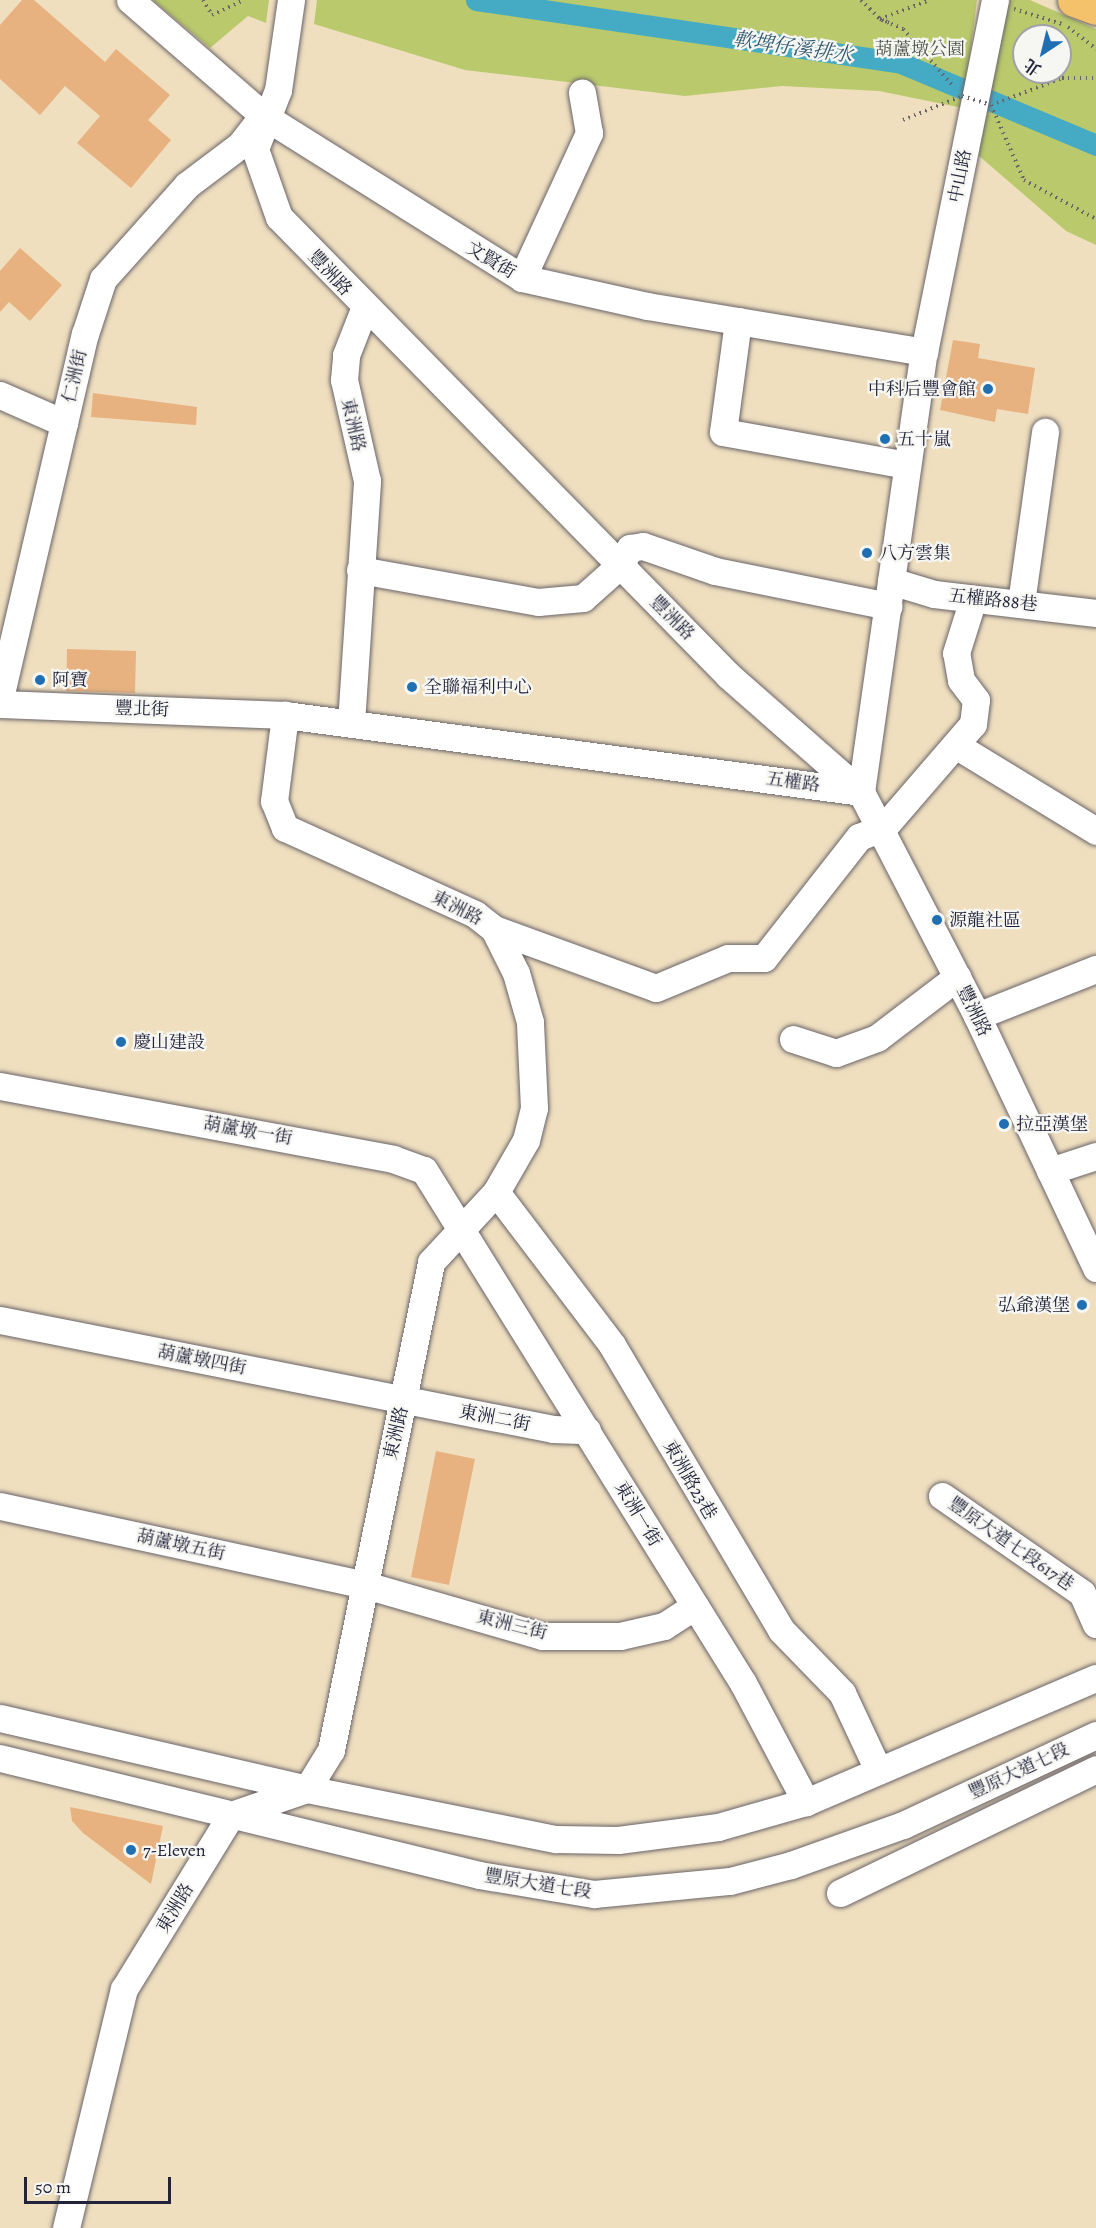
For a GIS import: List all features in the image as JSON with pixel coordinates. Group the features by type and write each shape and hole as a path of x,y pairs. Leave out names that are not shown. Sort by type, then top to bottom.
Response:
{"main road":[{"path":"1074,0 1096,8"}],"street":[{"name":"文賢街","path":"130,0 264,116 522,278 738,321 924,352"},
{"name":"中山路","path":"924,352 995,1"},
{"name":"豐洲路","path":"289,12 278,90 264,116 255,149 279,217 364,309 729,676 861,792 884,827 977,1016 1096,1268"},
{"path":"522,278 589,133 582,93"},
{"name":"仁洲街","path":"0,698 64,423 103,279 187,185 240,145 264,116"},
{"name":"東洲路","path":"351,723 367,481 344,380 345,355 364,309"},
{"path":"738,321 723,432 906,465"},
{"path":"861,792 906,465 924,352"},
{"path":"0,395 64,423"},
{"path":"1021,603 1045,432"},
{"name":"五權路88巷","path":"620,565 630,548 643,546 715,571 890,594 1021,603 1096,613"},
{"path":"360,570 538,602 583,598 620,565"},
{"path":"494,928 624,979 664,986 728,958 764,958 859,837 884,827 957,746 974,716 976,700 961,680 957,653 973,599"},
{"name":"豐北街","path":"0,704 285,715"},
{"name":"東洲路","path":"285,715 274,801 285,828 475,914 494,928 524,997 535,1091 526,1140 496,1192 431,1262 404,1400 362,1584 331,1750 307,1789"},
{"name":"五權路","path":"285,715 861,792"},
{"path":"957,746 1096,831"},
{"path":"977,1016 1096,969"},
{"path":"793,1039 836,1053 877,1038 957,977"},
{"name":"葫蘆墩一街","path":"0,1086 393,1159 424,1170 464,1229"},
{"path":"1050,1171 1096,1156"},
{"name":"東洲路23巷","path":"496,1192 612,1345 781,1630 842,1693 878,1770"},
{"name":"東洲一街","path":"464,1229 743,1683 806,1802"},
{"name":"葫蘆墩四街","path":"0,1320 404,1400"},
{"name":"東洲二街","path":"404,1400 553,1430 587,1430"},
{"name":"豐原大道七段617巷","path":"942,1496 1082,1593 1096,1623"},
{"name":"葫蘆墩五街","path":"0,1506 362,1584"},
{"name":"東洲三街","path":"362,1584 542,1636 620,1636 664,1626 695,1606"},
{"path":"0,1718 307,1789 556,1839 618,1840 718,1827 806,1802 878,1770 948,1745 1096,1678"},
{"name":"豐原大道七段","path":"0,1758 479,1875 594,1894 730,1881 791,1865 903,1825 1096,1735"},
{"path":"1047,1758 1058,1787"},
{"path":"840,1893 1096,1769"},
{"path":"231,1815 307,1789"},
{"name":"東洲路","path":"66,2228 118,2001 231,1815"}],"path":[{"path":"203,0 212,15 244,0"},
{"path":"861,0 880,19 903,29 962,96 991,105 1062,78 1096,78"},
{"path":"880,19 930,0"},
{"path":"995,1 1066,26 1096,49"},
{"path":"880,19 890,23"},
{"path":"903,120 962,96"},
{"path":"991,105 1024,180 1096,219"}],"green space":[{"path":"153,0 269,0 266,23 248,16 210,48"},
{"name":"葫蘆墩公園","path":"317,0 977,0 963,108 879,91 782,86 685,96 465,70 314,24"},
{"name":"葫蘆墩公園","path":"1010,0 1030,0 1096,29 1096,245 1066,231 971,149"}],"building":[{"path":"22,0 34,0 105,62 116,49 170,95 148,120 171,140 131,188 77,143 100,116 65,86 40,115 0,79 0,25"},
{"path":"20,248 62,285 30,321 9,302 0,312 0,271"},
{"name":"中科后豐會館","path":"953,340 980,344 978,358 1035,368 1028,414 997,409 995,422 940,410"},
{"path":"93,393 197,407 196,425 91,417"},
{"path":"67,649 136,651 135,693 66,691"},
{"path":"436,1451 475,1459 449,1585 411,1577"},
{"name":"7-Eleven","path":"70,1807 163,1826 151,1884 83,1833 72,1821"}],"waterway":[{"name":"軟埤仔溪排水","path":"476,0 901,63 1096,145"}],"place":[{"name":"中科后豐會館","path":"988,389"},
{"name":"五十嵐","path":"885,439"},
{"name":"八方雲集","path":"867,553"},
{"name":"阿寶","path":"40,680"},
{"name":"全聯福利中心","path":"412,687"},
{"name":"源龍社區","path":"937,920"},
{"name":"慶山建設","path":"121,1042"},
{"name":"拉亞漢堡","path":"1004,1124"},
{"name":"弘爺漢堡","path":"1082,1305"},
{"name":"7-Eleven","path":"131,1850"}]}
